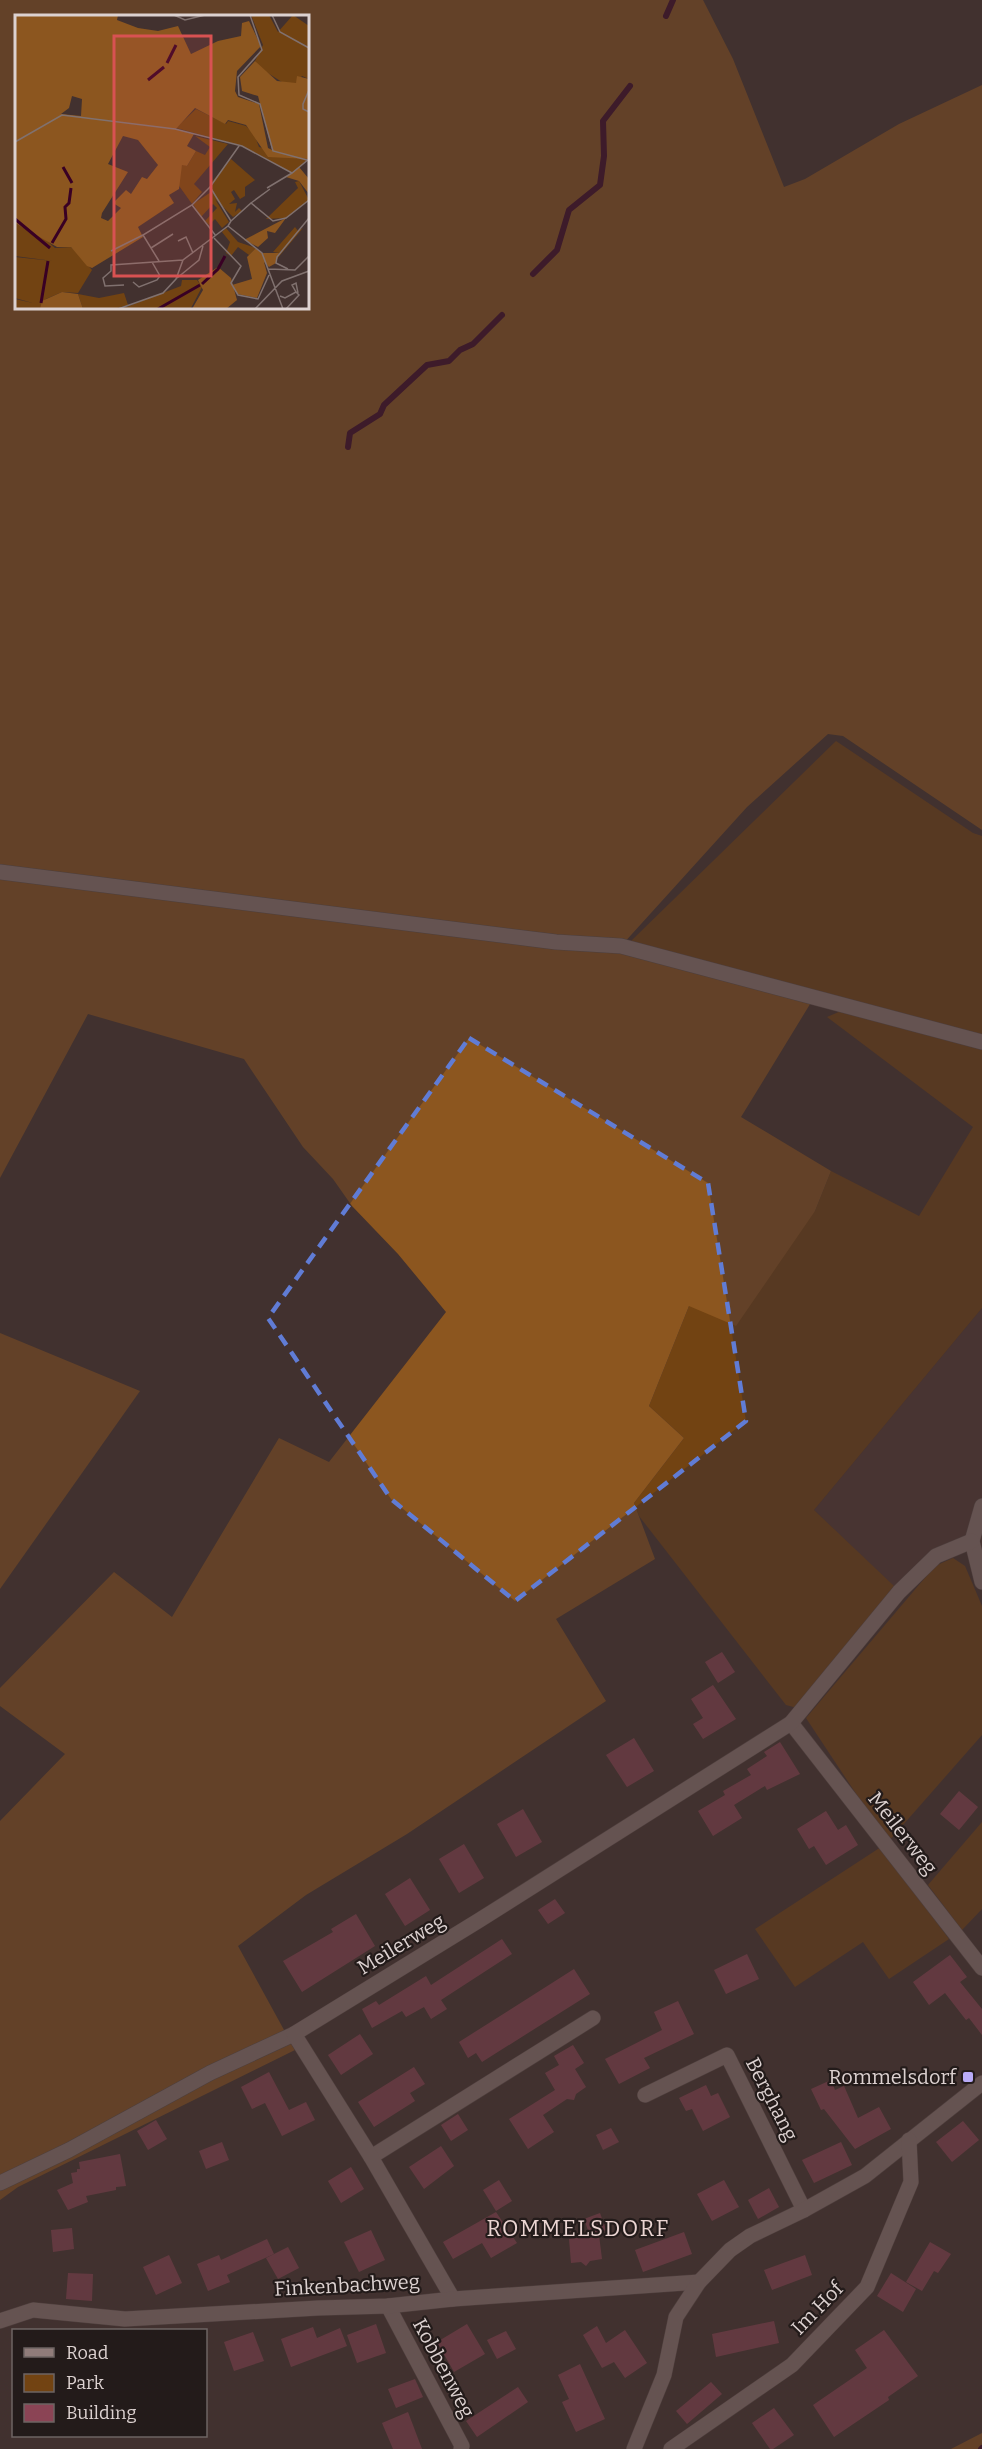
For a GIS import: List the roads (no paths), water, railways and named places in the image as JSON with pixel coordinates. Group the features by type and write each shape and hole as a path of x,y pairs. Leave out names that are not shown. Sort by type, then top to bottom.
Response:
{"street":[{"path":"0,872 545,940 621,946 982,1042"},
{"path":"982,1506 972,1541 982,1582"},
{"name":"Meilerweg","path":"0,2182 69,2150 210,2073 294,2034 478,1921 791,1723 899,1592 936,1556 972,1541"},
{"name":"Meilerweg","path":"791,1723 982,1968"},
{"path":"370,2157 593,2018"},
{"path":"294,2034 370,2157 453,2300"},
{"name":"Berghang","path":"645,2095 727,2055 804,2210"},
{"path":"634,2449 664,2375 676,2317 699,2282 730,2250 750,2236 804,2210 866,2175 982,2083"},
{"name":"Im Hof","path":"671,2449 792,2365 867,2287 911,2182 909,2140"},
{"name":"Finkenbachweg","path":"0,2321 33,2310 125,2319 388,2306 699,2282"},
{"name":"Kobbenweg","path":"388,2306 462,2446 461,2449"}],"waterway":[{"path":"666,16 673,0"},
{"path":"533,274 557,250 569,210 600,185 604,156 603,121 630,86"},
{"path":"348,447 350,433 380,414 384,405 427,365 449,361 460,350 473,344 502,315"}],"place":[{"name":"Rommelsdorf","path":"968,2077"}],"district":[{"name":"ROMMELSDORF","path":"578,2228"}]}
